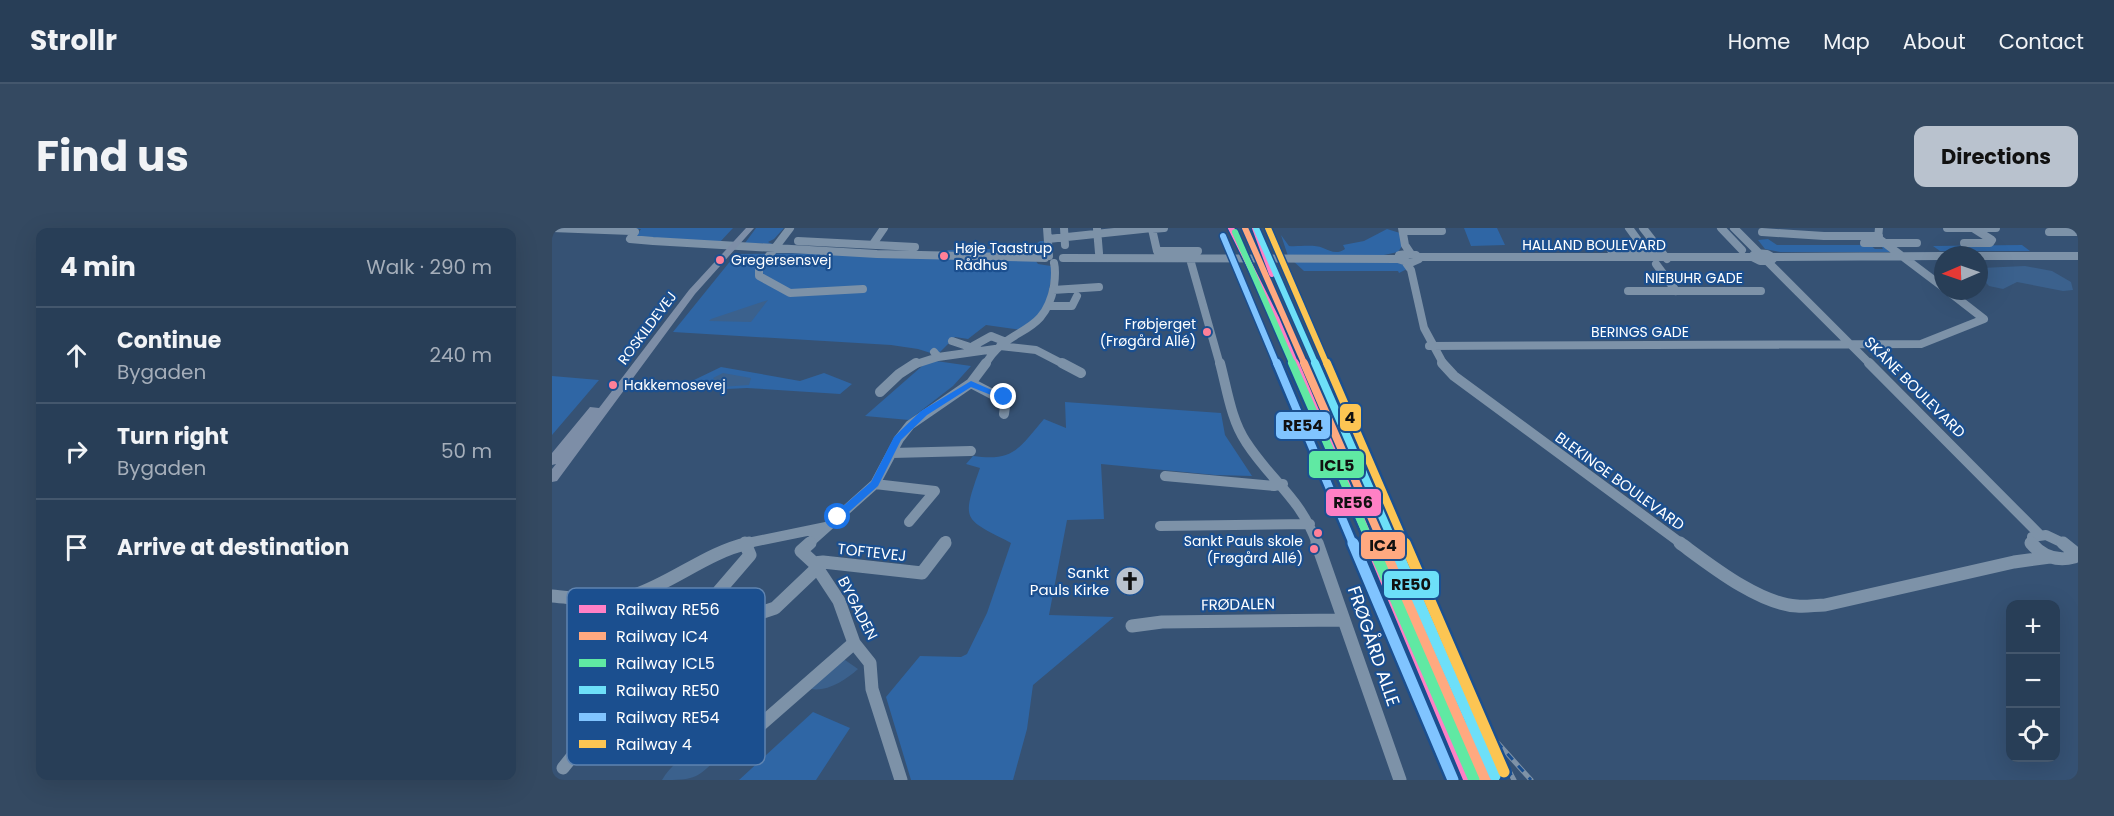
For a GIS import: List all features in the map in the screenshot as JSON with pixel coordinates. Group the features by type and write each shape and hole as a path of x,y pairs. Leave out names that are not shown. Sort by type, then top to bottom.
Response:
{"main road":[{"name":"ROSKILDEVEJ","path":"552,478 741,228"},
{"name":"ROSKILDEVEJ","path":"552,461 683,293 727,247 750,228"}],"street":[{"path":"552,228 632,231 635,232 630,239 727,247"},
{"path":"790,228 757,274 785,291 798,293 863,289"},
{"path":"775,250 784,244 797,228"},
{"path":"873,244 884,228"},
{"path":"1047,228 1056,271 1050,306 1072,306 1077,296"},
{"path":"1051,239 1053,228"},
{"path":"1064,228 1065,241"},
{"path":"1051,239 1065,241 1097,231 1164,228"},
{"path":"1394,228 1442,231"},
{"path":"1629,228 1645,250"},
{"path":"1643,228 1671,264"},
{"path":"1721,228 1742,250"},
{"path":"1734,228 1756,255"},
{"path":"1947,228 1996,228"},
{"path":"1964,243 1990,243 1992,240 1973,228"},
{"path":"1152,229 1157,251 1198,250"},
{"path":"1402,229 1409,260"},
{"path":"1097,231 1099,253"},
{"path":"1762,232 1824,236 1879,232 1886,243 1934,280"},
{"path":"2058,237 2049,232 2078,232"},
{"path":"798,242 915,247"},
{"path":"1864,243 1917,243"},
{"name":"HALLAND BOULEVARD","path":"727,247 1007,260 1296,258 1409,260 1756,255 1770,259"},
{"path":"1611,250 1660,250"},
{"path":"1770,259 1934,256"},
{"path":"1988,256 2078,256"},
{"name":"FRØGÅRD ALLE","path":"1190,259 1238,428 1250,449 1299,504 1310,524 1400,780"},
{"name":"SKÅNE BOULEVARD","path":"1770,259 2040,535"},
{"name":"BLEKINGE BOULEVARD","path":"1409,260 1430,346 1443,366 1474,393 1714,568 1758,593 1796,606 1825,605 2014,562 2050,557 2071,559 2074,547"},
{"path":"1614,264 1731,264"},
{"path":"1656,264 1676,291"},
{"path":"1053,290 1099,287"},
{"name":"NIEBUHR GADE","path":"1628,291 1761,291"},
{"name":"BERINGS GADE","path":"1430,346 1925,343 1983,321 1984,319 1960,300"},
{"name":"BYGADEN","path":"902,780 872,689 871,666 854,643 839,601 816,565 801,551 875,483 897,439 912,423 971,383 982,372 1000,346 1036,324 1047,313 1050,306"},
{"path":"976,348 991,336 1000,346"},
{"path":"952,341 976,348"},
{"path":"880,392 902,370 936,354 976,348 1000,346 1036,351 1081,372"},
{"path":"971,383 994,395 1006,398 1004,414"},
{"path":"892,453 971,451"},
{"path":"1165,476 1275,486 1283,484"},
{"path":"875,483 935,490 909,522"},
{"path":"1160,526 1310,524"},
{"path":"652,588 719,552 745,543 826,527"},
{"path":"2050,557 2036,548 2031,540 2040,535 2060,540 2074,547"},
{"name":"TOFTEVEJ","path":"816,565 823,562 922,573 946,541"},
{"path":"722,588 748,560 750,555 745,543"},
{"path":"2014,562 2036,548"},
{"path":"765,611 775,608 816,565"},
{"path":"552,596 567,597"},
{"name":"FRØDALEN","path":"1132,626 1162,622 1344,620"},
{"path":"765,720 843,650 854,643"},
{"path":"563,768 567,763"}],"shaded area":[{"path":"581,228 733,228 720,242 635,237 641,229"},
{"path":"756,228 784,228 768,242 772,244 745,243"},
{"path":"1464,228 1497,228 1505,245 1471,246"},
{"path":"1387,229 1400,233 1402,246 1398,252 1384,255 1288,256 1281,235 1289,246 1315,246 1336,252 1345,249 1343,245 1364,241"},
{"path":"1768,239 1777,245 1870,245 1875,249 1883,249 1880,244 1895,252 1780,252 1765,249 1758,240"},
{"path":"1040,241 1044,241 1042,248 1026,254 946,252 948,250 1031,248"},
{"path":"2022,245 2030,251 1988,251 1988,246 1933,246"},
{"path":"833,253 1035,260 1038,264 1051,266 1053,271 1045,309 1021,330 986,325 968,339 955,337 937,355 918,349 891,345 673,332 736,254"},
{"path":"1292,260 1390,260 1405,265 1407,269 1399,273 1398,271 1304,271"},
{"path":"2025,266 2052,271 2071,282 2073,290 2063,291 2017,282 2003,289 1989,286 1988,268"},
{"path":"768,300 751,322 709,321 711,319"},
{"path":"929,360 971,366 953,386 909,420 865,416"},
{"path":"721,367 800,381 824,373 852,384 840,394 747,388 684,391 694,380"},
{"path":"723,373 751,378 749,385 721,387 713,378"},
{"path":"552,376 599,380 552,435"},
{"path":"1065,402 1221,413 1225,435 1252,476 1215,475 1101,464 1104,519 1067,520 1049,615 1114,617 1033,685 1027,729 1013,780 911,780 886,697 920,656 961,657 967,654 987,613 1011,543 975,523 970,516 970,499 980,468 966,464 973,456 998,457 1015,451 1044,419 1066,428"},
{"path":"840,660 845,660 858,669 836,684 823,689 811,689"},
{"path":"813,712 850,728 816,780 739,780 755,765 765,765 765,756"},
{"path":"674,765 710,765 702,773 690,778 662,780"}],"railway":[{"path":"1334,409 1395,544"},
{"path":"1395,543 1458,683 1496,741 1531,780"},
{"path":"1500,754 1514,780"}],"rail line":[{"name":"RE56","path":"1231,228 1276,318 1469,780"},
{"name":"IC4","path":"1245,228 1485,780"},
{"name":"RE56","path":"1255,228 1272,274"},
{"name":"RE50","path":"1256,228 1495,776"},
{"name":"4","path":"1268,228 1504,772"},
{"name":"ICL5","path":"1235,232 1474,780"},
{"name":"RE54","path":"1223,236 1453,780"},
{"name":"RE56","path":"1470,727 1492,780"}],"place":[{"name":"Høje Taastrup Rådhus","path":"944,256"},
{"name":"Gregersensvej","path":"720,260"},
{"name":"Frøbjerget (Frøgård Allé)","path":"1207,332"},
{"name":"Hakkemosevej","path":"613,385"},
{"name":"Sankt Pauls skole (Frøgård Allé)","path":"1314,549"},
{"name":"Sankt Pauls Kirke","path":"1130,581"}],"route":[{"path":"838,517 875,483 884,470 897,439 924,413 971,383 994,395 1004,397"}]}
